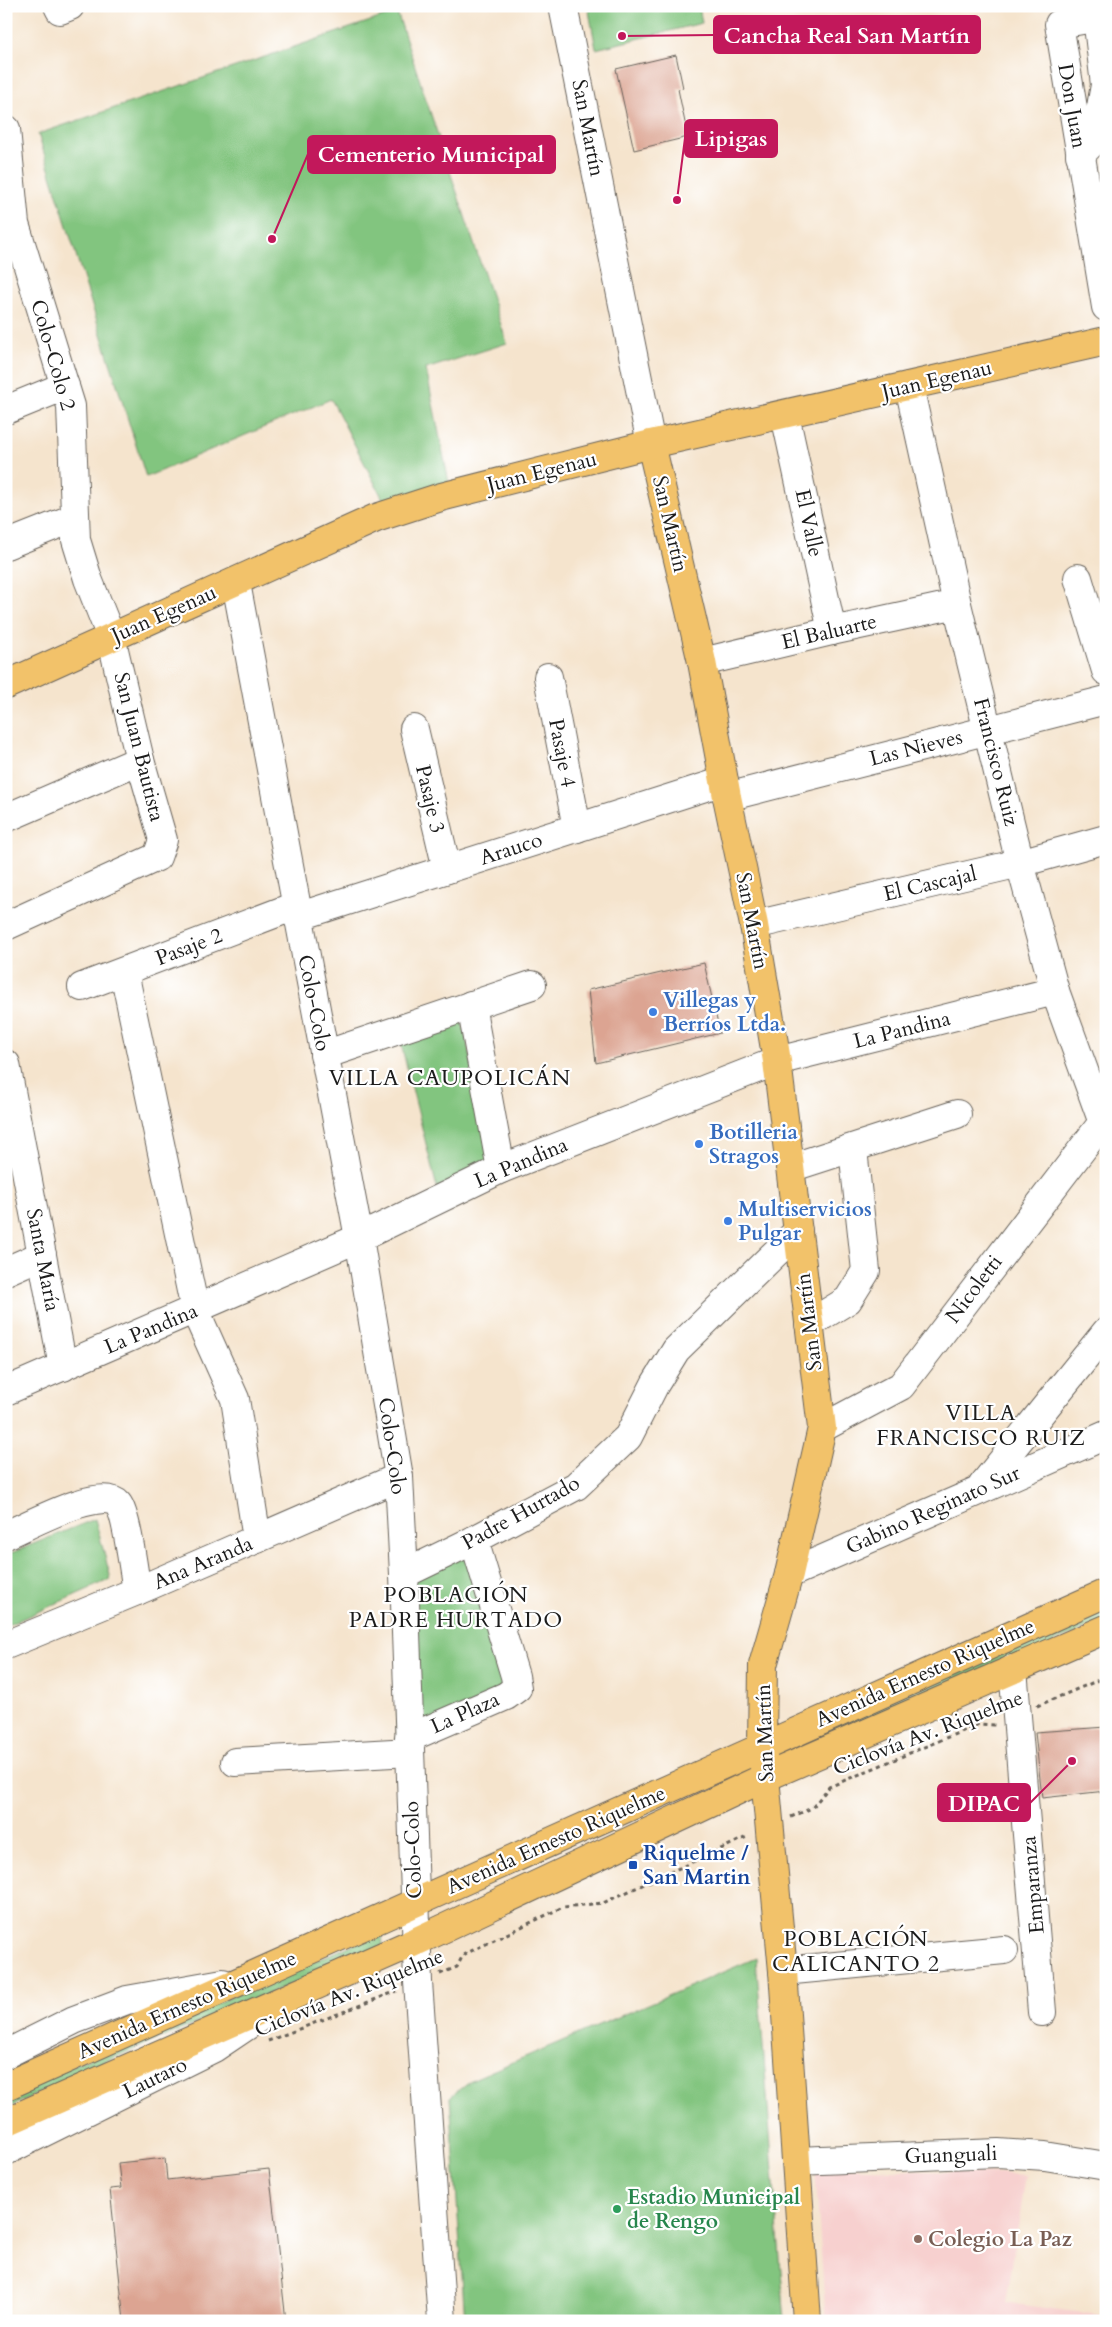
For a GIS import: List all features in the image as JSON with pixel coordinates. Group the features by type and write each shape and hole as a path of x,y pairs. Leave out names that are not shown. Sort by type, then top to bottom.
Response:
{"main road":[{"name":"Juan Egenau","path":"6,685 236,583 376,518 441,497 651,444 1106,341"},
{"name":"San Martín","path":"651,444 702,662 725,789 754,925 777,1061 822,1428 789,1574 763,1665 762,1745 783,1971 808,2321"},
{"name":"Avenida Ernesto Riquelme","path":"6,2086 415,1904 762,1745 1106,1593"},
{"name":"Avenida Ernesto Riquelme","path":"6,2122 296,1992 416,1941 766,1777 1106,1629"}],"street":[{"name":"San Martín","path":"563,6 651,444"},
{"name":"Don Juan","path":"1102,17 1058,24 1080,155 1098,209 1106,307"},
{"path":"1080,155 1095,140 1105,85 1102,17"},
{"name":"Colo-Colo 2","path":"6,129 15,224 19,243 66,386 72,425 74,518 80,557 111,637"},
{"path":"6,410 66,386"},
{"name":"Francisco Ruiz","path":"909,386 957,604 1020,863 1055,992 1104,1126"},
{"name":"El Valle","path":"785,415 832,631"},
{"path":"6,546 74,518"},
{"path":"1078,578 1106,671"},
{"name":"Colo-Colo","path":"236,583 296,911 359,1238 399,1477 418,1982 442,2321"},
{"name":"El Baluarte","path":"702,662 957,604"},
{"name":"San Juan Bautista","path":"6,926 157,857 163,840 140,760 111,637"},
{"name":"Pasaje 4","path":"548,677 577,828"},
{"name":"Las Nieves","path":"725,789 989,730 1106,700"},
{"name":"Pasaje 3","path":"414,729 447,869"},
{"path":"6,818 140,760"},
{"name":"Arauco","path":"296,911 447,869 577,828 725,789"},
{"name":"El Cascajal","path":"754,925 1020,863 1106,839"},
{"name":"Pasaje 2","path":"82,987 296,911"},
{"path":"124,972 195,1310 235,1399 258,1539"},
{"path":"324,1055 532,985"},
{"name":"La Pandina","path":"6,1391 359,1238 501,1170 777,1061 1055,992"},
{"path":"471,1005 501,1170"},
{"name":"Santa María","path":"6,1064 14,1151 42,1255 63,1367"},
{"path":"790,1168 957,1114"},
{"name":"Nicoletti","path":"822,1428 901,1386 1104,1126"},
{"path":"809,1324 848,1300 866,1271 853,1149"},
{"name":"Padre Hurtado","path":"404,1574 474,1540 576,1486 587,1477 628,1437 655,1384 676,1350 798,1231"},
{"path":"6,1271 42,1255"},
{"path":"980,1489 1106,1332"},
{"name":"Gabino Reginato Sur","path":"789,1574 1106,1435"},
{"name":"Ana Aranda","path":"6,1645 138,1591 399,1477"},
{"path":"6,1535 85,1501 101,1498 110,1499 118,1504 123,1519 138,1591"},
{"name":"La Plaza","path":"235,1762 409,1745 506,1696 517,1688 474,1540"},
{"name":"Emparanza","path":"1013,1669 1042,2012"},
{"path":"783,1971 1004,1950"},
{"path":"6,2054 74,2020 127,2000 247,1978"},
{"name":"Lautaro","path":"6,2151 214,2048 296,1992"},
{"name":"Guanguali","path":"796,2161 998,2153 1045,2156 1106,2166"}],"path":[{"name":"Ciclovía Av. Riquelme","path":"265,2042 457,1967 463,1955 563,1907 603,1903 812,1808 830,1787 979,1724 994,1726 1106,1677"}],"shaded area":[{"name":"Colegio La Paz","path":"815,2167 1026,2175 1006,2303 1100,2315 1101,2321 826,2321"}],"green space":[{"path":"588,6 699,6 702,23 596,49"},
{"path":"397,12 507,343 426,369 449,483 385,503 331,399 146,477 38,134"},
{"path":"462,1020 493,1162 437,1188 401,1044"},
{"path":"95,1519 111,1579 6,1626 6,1555"},
{"path":"469,1546 510,1686 396,1741 404,1579"},
{"path":"1106,1605 1106,1620 784,1759 781,1747"},
{"path":"382,1932 383,1946 99,2064 6,2109 6,2094"},
{"name":"Estadio Municipal de Rengo","path":"756,1958 785,2321 465,2321 450,2097 471,2080"}],"building":[{"path":"676,55 683,88 678,89 688,137 634,150 616,69"},
{"name":"Villegas y Berríos Ltda.","path":"704,963 720,1033 596,1063 588,990"},
{"path":"1106,1727 1106,1791 1042,1798 1035,1732"},
{"path":"165,2158 167,2180 269,2169 286,2321 124,2321 110,2189 121,2188 118,2163"}],"place":[{"name":"Cancha Real San Martín","path":"622,36"},
{"name":"Lipigas","path":"677,200"},
{"name":"Cementerio Municipal","path":"272,239"},
{"name":"Villegas y Berríos Ltda.","path":"653,1012"},
{"name":"Botilleria Stragos","path":"699,1144"},
{"name":"Multiservicios Pulgar","path":"728,1221"},
{"name":"DIPAC","path":"1072,1761"},
{"name":"Riquelme / San Martin","path":"633,1865"},
{"name":"Estadio Municipal de Rengo","path":"617,2209"},
{"name":"Colegio La Paz","path":"918,2239"}],"district":[{"name":"VILLA CAUPOLICÁN","path":"450,1078"},
{"name":"VILLA FRANCISCO RUIZ","path":"981,1426"},
{"name":"POBLACIÓN PADRE HURTADO","path":"456,1608"},
{"name":"POBLACIÓN CALICANTO 2","path":"856,1952"}]}
